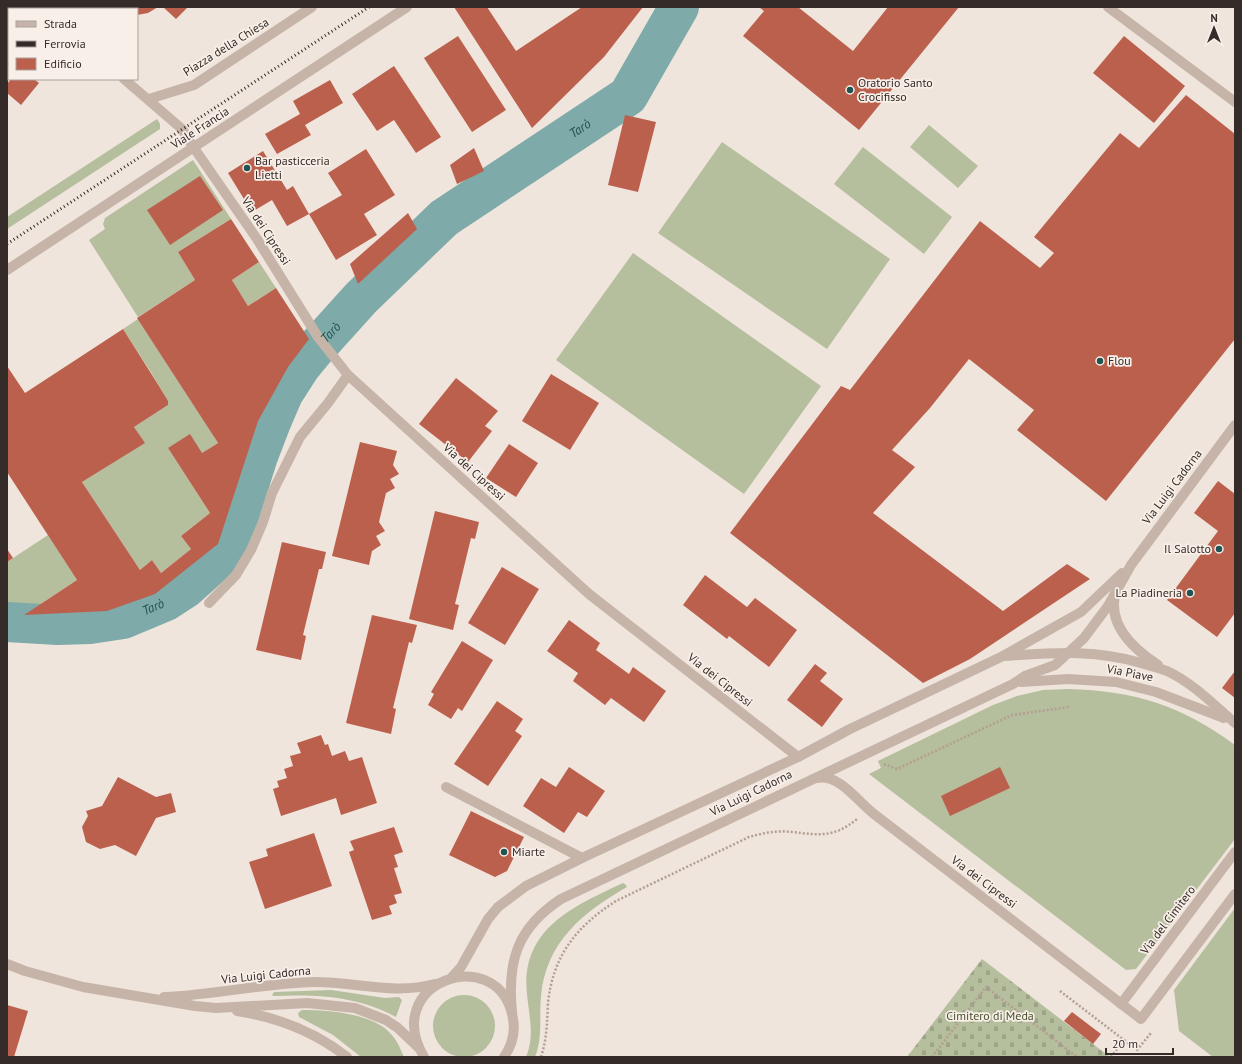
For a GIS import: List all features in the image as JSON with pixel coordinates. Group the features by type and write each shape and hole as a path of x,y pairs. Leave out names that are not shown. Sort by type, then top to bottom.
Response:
{"street":[{"name":"Piazza della Chiesa","path":"149,99 194,85 312,7"},
{"name":"Viale Francia","path":"7,270 407,7"},
{"path":"1115,9 1235,102"},
{"name":"Via dei Cipressi","path":"125,80 182,129 257,239 318,337 348,375 589,594 798,757"},
{"path":"209,603 236,575 251,550 263,522 272,493 300,437 328,403 348,375"},
{"name":"Via Luigi Cadorna","path":"504,1057 513,1039 514,1030 511,976 515,954 527,930 547,908 574,892 1013,684 1025,676 1055,665 1070,652 1100,618 1131,565 1235,426"},
{"name":"Via Luigi Cadorna","path":"146,998 196,995 295,983 338,983 396,990 423,988 452,977 461,967 488,919 498,907 526,886 582,858 798,757 850,730 1001,657 1082,612 1131,565"},
{"name":"Via Piave","path":"1119,586 1115,596 1114,607 1123,634 1133,646 1167,671 1197,690 1235,724"},
{"name":"Via Luigi Cadorna","path":"1001,657 1070,652"},
{"name":"Via Piave","path":"1070,652 1106,655 1167,671"},
{"name":"Via Piave","path":"1013,684 1032,680 1068,679 1116,682 1150,690 1194,705 1235,724"},
{"name":"Via dei Cipressi","path":"809,780 822,777 834,780 865,807 1141,1019 1235,894"},
{"path":"446,787 582,858"},
{"name":"Via del Cimitero","path":"1121,1004 1235,852"},
{"name":"Via Luigi Cadorna","path":"7,964 83,988 216,1008 307,1003 355,1008 386,1020 403,1032 418,1047"},
{"path":"452,977 475,977 486,981 496,987 504,996 512,1012"},
{"path":"424,1057 418,1047 414,1035 414,1016 422,998 435,984"},
{"path":"216,1008 256,1015 287,1023 311,1034 347,1057"}],"path":[{"path":"881,764 897,769 1012,715 1069,707"},
{"path":"541,1057 547,1036 551,983 556,966 573,937 598,912 616,901 749,837 762,833 778,832 812,835 835,833 855,821 862,814 865,807"},
{"path":"932,1057 986,987 1077,1057"},
{"path":"1060,991 1137,1050 1153,1029"},
{"path":"1111,1057 1124,1040"}],"green space":[{"path":"157,119 160,124 160,129 7,229 7,217"},
{"path":"929,125 978,166 958,188 910,147"},
{"path":"722,142 890,259 827,349 658,233"},
{"path":"863,147 952,217 924,254 834,184"},
{"path":"193,160 231,219 178,252 195,280 138,317 89,240 105,229 103,224 105,218"},
{"path":"633,253 821,386 744,494 556,360"},
{"path":"259,262 276,288 248,306 232,280"},
{"path":"138,319 218,443 202,453 168,448 210,513 181,536 191,549 161,573 152,560 140,570 82,482 144,443 134,427 168,405 156,380 123,329"},
{"path":"48,535 77,580 24,615 7,613 7,562"},
{"path":"1068,689 1115,693 1156,703 1176,710 1196,720 1235,745 1235,839 1136,969 1126,970 869,774 881,768 878,761 993,705 1017,696 1043,690"},
{"path":"623,883 627,887 596,907 569,931 559,944 550,960 544,977 541,996 539,1042 535,1057 526,1057 529,1049 531,1034 527,994 527,972 532,952 541,936 569,911"},
{"path":"1235,908 1235,1057 1213,1057 1179,1031 1174,990"},
{"name":"Cimitero di Meda","path":"982,959 1110,1057 907,1057"},
{"path":"331,990 385,998 399,997 402,1000 396,1017 367,1005 337,998 306,995 272,995 274,992"},
{"path":"458,995 470,995 486,1004 493,1014 495,1026 493,1038 486,1048 470,1057 458,1057 447,1052 438,1043 433,1032 433,1020 438,1009 447,1000"},
{"path":"302,1010 349,1014 372,1021 382,1026 390,1033 398,1044 404,1057 361,1057 333,1035 299,1017 298,1013"}],"building":[{"path":"7,7 26,8 8,8 8,35"},
{"path":"113,7 158,7 148,13 138,15 138,8"},
{"path":"163,7 188,7 176,19"},
{"path":"454,7 487,7 516,51 582,7 643,7 604,57 532,128"},
{"name":"Oratorio Santo Crocifisso","path":"759,7 798,7 853,51 888,7 959,7 859,130 743,36 764,11"},
{"path":"458,36 506,110 472,132 424,58"},
{"path":"1124,36 1185,86 1154,123 1093,73"},
{"path":"394,66 441,137 416,153 394,120 377,131 352,94"},
{"path":"10,80 35,80 39,83 21,105 7,93 7,84"},
{"path":"330,80 343,103 305,125 311,135 277,154 265,134 300,114 293,101"},
{"path":"1186,95 1235,134 1235,339 1106,501 1017,430 1034,410 969,359 930,408 892,450 915,467 873,513 1003,611 1067,564 1090,579 970,659 923,683 730,533 841,386 850,390 980,221 1040,268 1054,253 1034,237 1120,133 1139,148"},
{"path":"625,115 656,122 638,192 608,185"},
{"path":"474,148 484,171 457,184 450,165"},
{"path":"366,149 395,195 364,214 377,235 336,260 309,214 342,195 328,173"},
{"path":"263,151 287,190 293,186 309,214 287,226 272,200 252,212 228,173"},
{"path":"200,176 223,210 170,245 147,210"},
{"path":"408,213 417,229 358,284 350,264"},
{"path":"231,219 259,262 232,280 248,306 276,288 309,339 288,367 258,421 218,544 155,594 107,611 24,615 77,580 7,472 7,366 25,393 123,329 168,401 168,405 134,427 145,443 82,482 140,570 152,560 161,573 191,549 181,536 210,513 168,448 190,434 202,453 218,443 137,318 195,280 178,252"},
{"path":"551,374 599,403 570,450 522,421"},
{"path":"456,378 498,411 485,426 492,431 468,462 419,424"},
{"path":"360,442 397,451 393,465 399,474 390,479 395,488 386,493 379,522 385,531 376,536 381,545 372,551 369,565 332,556"},
{"path":"509,444 538,463 516,497 486,478"},
{"path":"1218,481 1235,494 1235,613 1217,637 1167,600 1218,531 1194,513"},
{"path":"435,511 479,522 475,539 471,538 455,604 459,605 453,630 409,619"},
{"path":"282,542 326,552 322,569 319,569 303,635 306,636 301,660 256,650"},
{"path":"7,549 13,558 7,562"},
{"path":"502,567 539,589 505,645 468,623"},
{"path":"705,575 747,607 755,598 797,630 769,667 729,636 727,639 683,605"},
{"path":"372,615 417,625 412,643 409,642 393,708 396,709 391,734 346,723"},
{"path":"569,620 600,643 596,650 629,674 633,667 666,691 644,722 611,698 605,705 573,681 578,673 547,651"},
{"path":"462,641 493,660 462,711 458,708 451,719 428,705 434,694 431,692"},
{"path":"815,664 827,673 820,681 843,699 822,727 787,700"},
{"path":"1235,671 1235,698 1222,688"},
{"path":"497,701 523,719 515,731 522,736 488,786 454,764"},
{"path":"321,735 325,745 328,744 332,756 345,751 349,761 362,757 377,803 341,815 336,798 281,816 273,789 279,787 277,781 287,778 284,769 293,766 290,756 301,753 297,743"},
{"path":"569,767 605,791 587,817 578,812 564,833 523,806 541,778 556,787"},
{"path":"1000,767 1010,788 950,816 941,796"},
{"path":"118,777 156,797 171,793 176,812 156,818 136,856 115,845 100,849 86,842 82,827 88,816 86,811 102,806"},
{"path":"471,811 524,837 507,871 495,877 449,855"},
{"path":"394,827 403,852 394,855 398,867 394,868 402,893 394,895 397,903 389,906 392,914 372,920 349,852 354,850 350,841"},
{"path":"314,833 332,886 265,909 249,862 268,856 266,849"},
{"path":"7,1005 28,1011 14,1057 7,1057"},
{"path":"1072,1012 1101,1034 1093,1044 1064,1021"}],"waterway":[{"name":"Tarò","path":"7,622 58,625 90,624 123,619 166,601 186,588 217,560 235,529 258,456 283,394 301,366 315,349 361,298 444,218 628,96 679,7"}],"railway":[{"path":"7,244 369,7"}],"place":[{"name":"Oratorio Santo Crocifisso","path":"850,90"},
{"name":"Bar pasticceria Lietti","path":"247,168"},
{"name":"Flou","path":"1100,361"},
{"name":"Il Salotto","path":"1219,549"},
{"name":"La Piadineria","path":"1190,593"},
{"name":"Miarte","path":"504,852"}]}
